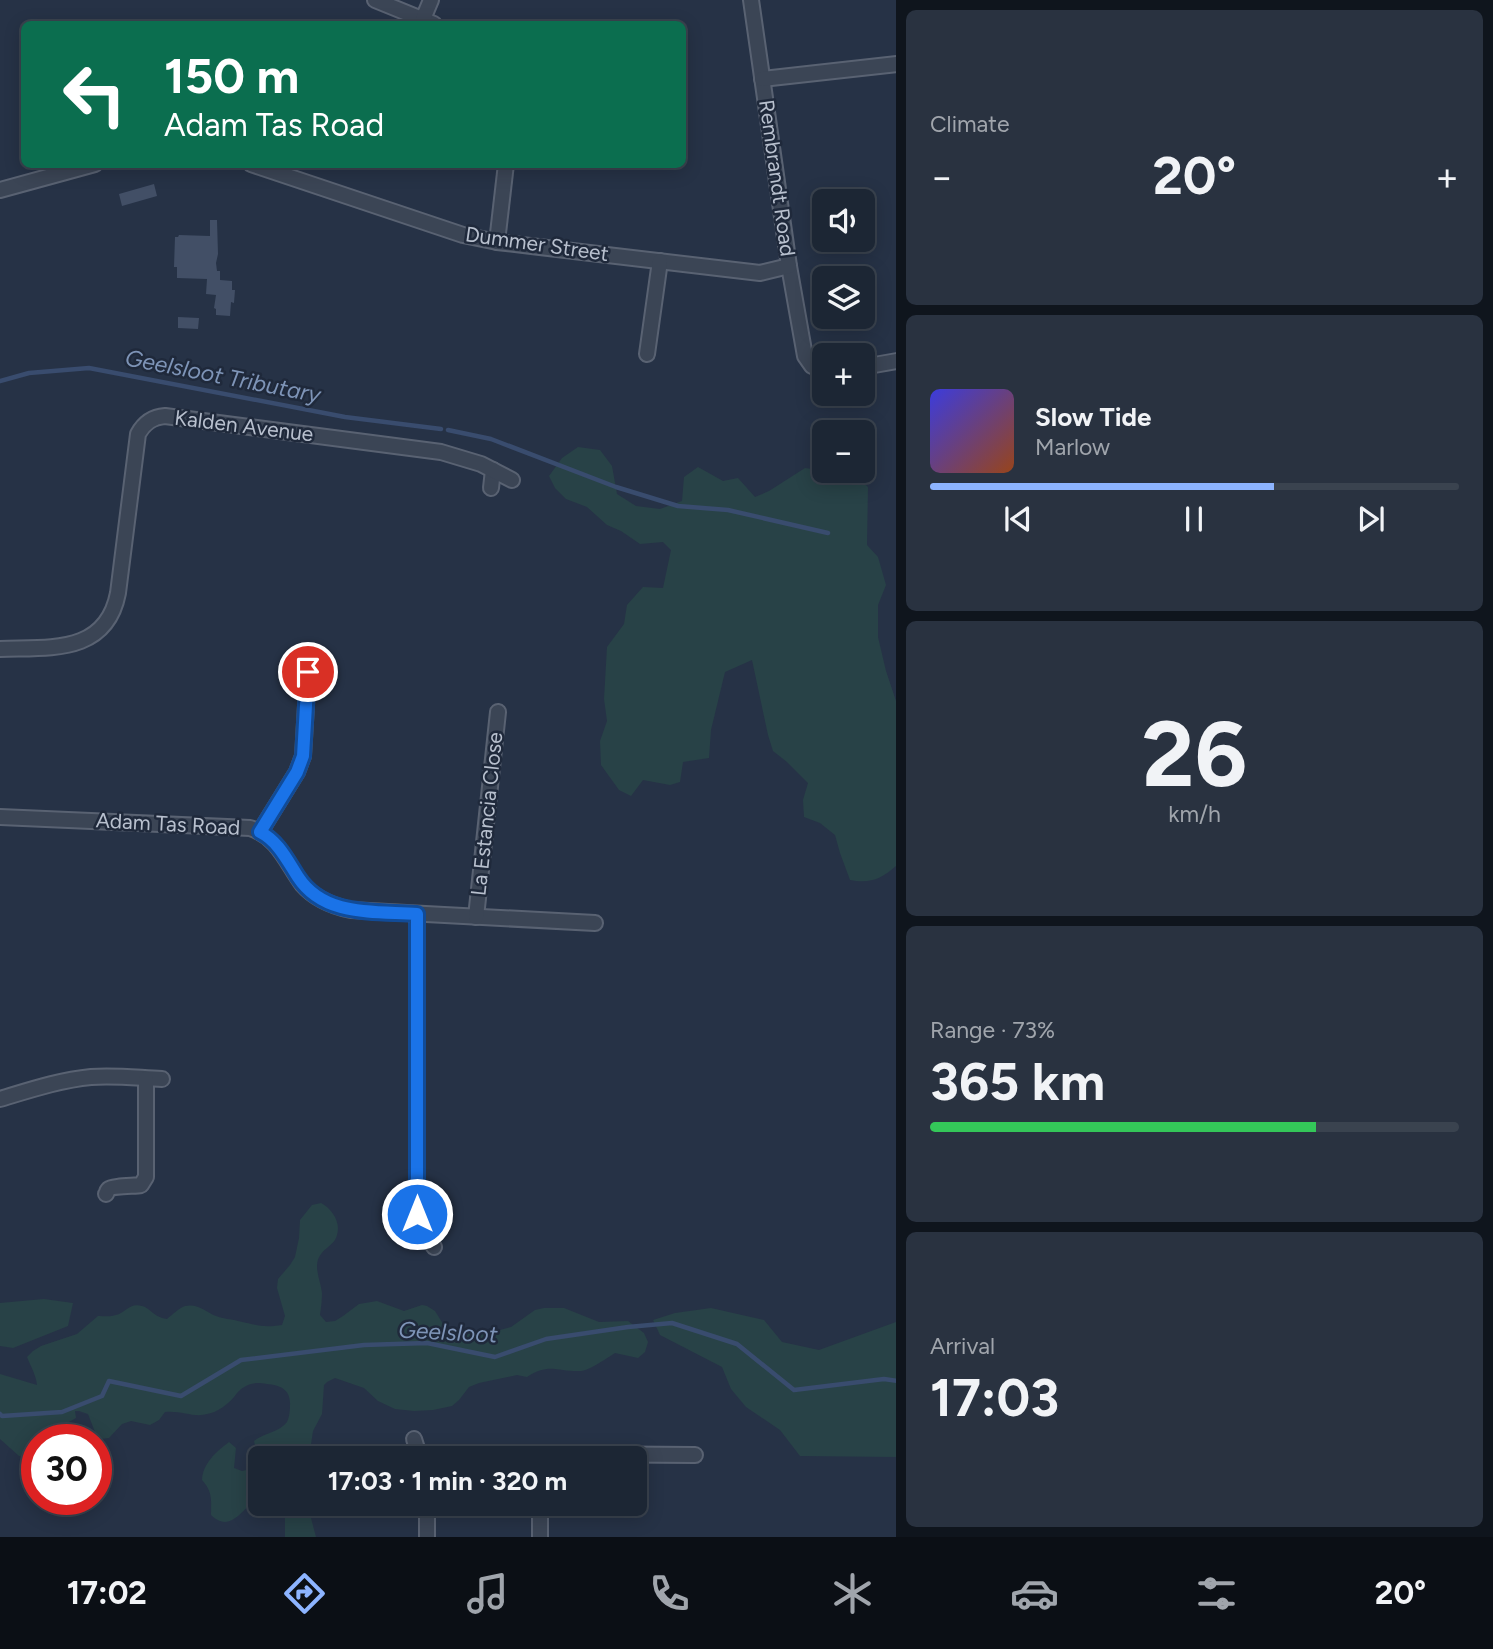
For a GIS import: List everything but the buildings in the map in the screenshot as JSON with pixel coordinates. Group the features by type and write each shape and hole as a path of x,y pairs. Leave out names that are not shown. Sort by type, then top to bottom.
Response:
{"street":[{"path":"375,0 426,21"},
{"path":"428,21 431,0"},
{"name":"Rembrandt Road","path":"751,0 789,266 805,356 812,366"},
{"path":"762,79 896,64"},
{"path":"0,190 80,168"},
{"name":"Dummer Street","path":"263,168 463,235 497,242 760,273 789,266"},
{"path":"497,242 506,168"},
{"path":"647,354 660,261"},
{"path":"875,364 896,361"},
{"name":"Kalden Avenue","path":"0,649 71,645 88,639 108,621 118,593 138,434 144,425 159,416 441,452 493,470 512,480"},
{"path":"491,488 493,470"},
{"path":"260,832 297,772 303,756 308,672"},
{"name":"La Estancia Close","path":"476,917 498,712"},
{"name":"Adam Tas Road","path":"0,817 250,828 276,844 303,884 319,899 329,904 351,910 595,923"},
{"path":"417,914 417,1214 434,1247"},
{"path":"0,1099 70,1080 100,1077 162,1079"},
{"path":"106,1194 108,1189 113,1187 141,1185 146,1177 146,1079"},
{"path":"414,1439 416,1446"},
{"path":"647,1455 695,1455"},
{"path":"427,1516 427,1537"},
{"path":"540,1516 540,1537"}],"green space":[{"path":"578,447 600,450 612,466 617,494 636,506 660,509 682,501 684,477 698,467 723,481 738,478 755,497 805,468 812,469 812,483 864,483 868,487 867,545 878,557 886,585 878,605 878,637 896,701 896,866 869,881 850,880 835,835 820,823 804,817 803,800 808,783 773,751 752,660 725,672 711,730 709,758 683,762 680,782 670,785 643,780 631,796 619,790 601,765 600,741 607,721 604,699 607,647 624,624 627,605 643,587 663,588 671,550 663,542 640,544 607,525 587,507 566,499 555,488 549,476 562,458"},
{"path":"321,1203 329,1209 338,1225 335,1239 320,1255 317,1266 322,1293 320,1315 326,1322 335,1321 359,1304 377,1301 404,1311 427,1306 435,1311 445,1327 493,1332 511,1327 535,1310 564,1308 599,1322 628,1321 644,1333 648,1342 645,1352 638,1358 615,1353 581,1371 548,1369 527,1377 517,1375 479,1383 469,1387 452,1406 433,1410 395,1409 378,1401 364,1388 335,1378 324,1385 322,1414 313,1431 311,1446 255,1446 254,1441 284,1425 290,1412 287,1392 281,1387 256,1383 242,1388 215,1412 197,1415 165,1412 159,1420 150,1425 131,1421 122,1424 112,1435 112,1424 92,1424 88,1414 79,1411 75,1411 76,1418 65,1424 21,1424 21,1457 0,1439 0,1374 37,1385 27,1357 41,1346 77,1334 98,1316 114,1316 138,1305 167,1319 180,1308 190,1305 216,1316 260,1326 282,1325 285,1316 277,1288 278,1279 295,1257 300,1220 312,1205"},
{"path":"44,1299 73,1303 68,1326 13,1348 0,1346 0,1303"},
{"path":"711,1308 764,1320 782,1342 819,1350 896,1322 896,1457 800,1456 780,1430 746,1407 731,1389 722,1367 660,1335 653,1320 675,1313"},
{"path":"229,1442 236,1448 234,1468 248,1470 248,1507 231,1520 218,1520 211,1515 210,1492 202,1480 205,1468 215,1454"},
{"path":"285,1516 310,1516 316,1537 285,1537"}],"waterway":[{"name":"Geelsloot Tributary","path":"0,381 29,373 89,368 345,417 441,429"},
{"name":"Geelsloot Tributary","path":"448,430 491,439 616,487 678,506 728,510 828,533"},
{"name":"Geelsloot","path":"0,1414 62,1412 102,1396 109,1381 181,1396 241,1360 364,1345 427,1343 495,1357 546,1339 672,1323 737,1344 794,1390 884,1379 896,1381"}],"route":[{"path":"308,672 303,756 297,772 260,832 276,844 303,884 319,899 351,910 417,914 417,1214"}]}
